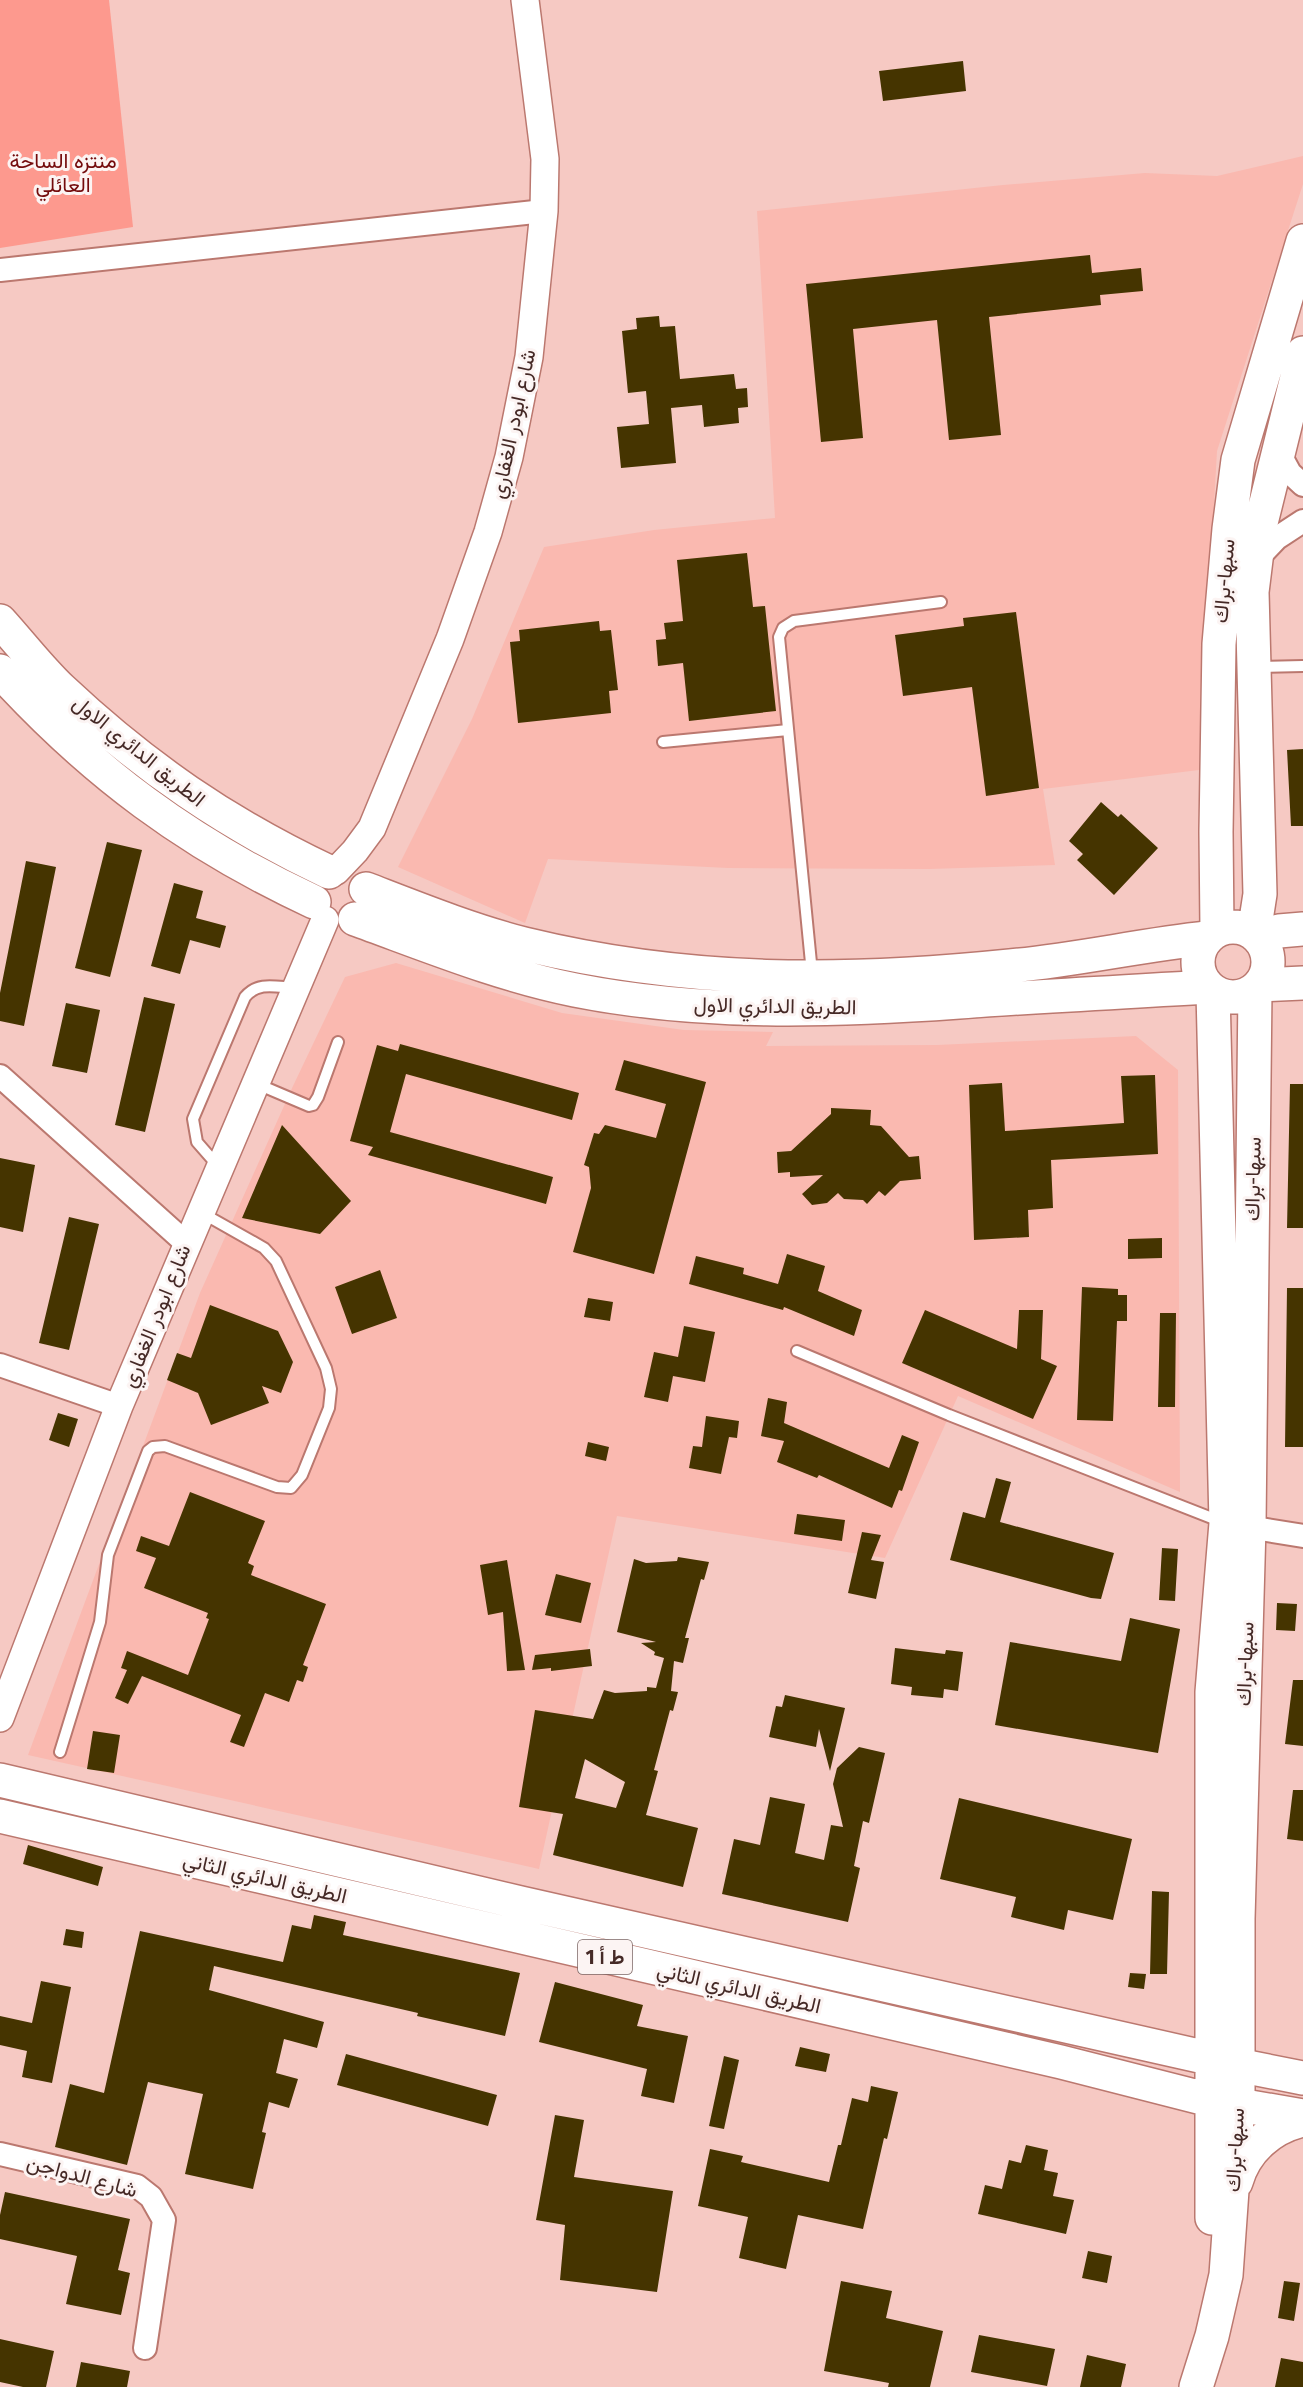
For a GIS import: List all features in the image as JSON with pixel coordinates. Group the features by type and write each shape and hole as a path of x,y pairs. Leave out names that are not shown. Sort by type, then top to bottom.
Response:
{"main road":[{"name":"سبها-براك","path":"1212,934 1219,644 1229,529 1238,460 1303,241"},
{"name":"سبها-براك","path":"1256,935 1260,894 1256,667 1252,592 1260,527 1303,353"},
{"name":"الطريق الدائري الاول","path":"0,621 60,688 132,751 168,780 245,830 349,879 462,926 522,944 573,955 713,975 813,979 865,978 1010,966 1212,934"},
{"name":"الطريق الدائري الاول","path":"0,671 41,716 112,780 228,859 331,914 536,980 612,996 683,1005 754,1008 857,1008 1210,990"},
{"path":"323,876 349,879 366,906 331,914 315,888 323,876"},
{"path":"1303,929 1256,935 1236,927 1212,934 1198,957 1198,968 1210,990 1230,998 1239,998 1258,988 1303,983"},
{"path":"1256,935 1268,955 1266,976 1258,988"},
{"name":"سبها-براك","path":"1212,2336 1209,2275 1224,2102 1224,2062 1238,1919 1238,1525 1258,988"},
{"name":"سبها-براك","path":"1210,990 1238,1525"},
{"name":"الطريق الدائري الثاني","path":"0,1780 521,1903 1303,2078"},
{"name":"الطريق الدائري الثاني","path":"0,1816 1061,2062 1224,2102 1303,2118"},
{"name":"سبها-براك","path":"1196,2387 1212,2336 1226,2274 1234,2190 1224,2102"},
{"path":"1234,2190 1238,2173 1257,2145 1284,2126 1303,2118"}],"street":[{"name":"شارع ابودر الغفاري","path":"349,879 356,850 372,828 450,639 491,522 509,457 529,357 544,211 545,159 525,0"},
{"path":"0,270 544,211"},
{"path":"1278,451 1290,473 1303,485"},
{"path":"1257,559 1277,538 1303,521"},
{"name":"شارع ابودر الغفاري","path":"0,1718 119,1406 186,1243 294,988 331,914"},
{"path":"0,1076 186,1243"},
{"path":"0,1365 119,1406"},
{"path":"1238,1525 1303,1536"},
{"name":"شارع الدواجن","path":"0,2154 136,2186 151,2197 164,2220 145,2348"}],"lane":[{"path":"813,979 778,642 783,628 794,621 941,602"},
{"path":"1256,667 1303,666"},
{"path":"663,742 788,730"},
{"path":"219,1166 197,1142 192,1126 206,1087 242,1003 249,992 261,985 294,988"},
{"path":"254,1083 309,1106 313,1105 338,1042"},
{"path":"60,1752 100,1622 108,1556 148,1451 159,1445 165,1446 277,1488 291,1488 302,1475 329,1408 331,1389 326,1368 276,1261 264,1248 200,1211"},
{"path":"797,1351 949,1416 1238,1525"}],"shaded area":[{"path":"1303,156 1303,184 1217,451 1199,770 1043,789 1055,865 929,869 728,868 548,859 525,923 398,867 472,719 544,547 654,530 775,518 757,211 1003,185 1145,173 1217,176"},
{"path":"396,963 562,1013 684,1030 773,1032 766,1046 937,1045 1136,1036 1178,1070 1180,1492 958,1396 885,1558 617,1516 539,1869 28,1755 200,1293 293,1086 345,977"}],"green space":[{"name":"منتزه الساحة العائلي","path":"0,0 109,0 133,227 0,248"}],"building":[{"path":"963,61 966,91 883,101 879,71"},
{"path":"1090,255 1092,273 1141,268 1143,291 1100,295 1101,305 989,317 1001,435 949,440 937,320 853,329 863,438 821,442 806,284"},
{"path":"659,316 660,327 675,326 680,379 734,374 736,389 747,388 748,407 738,408 739,423 704,427 702,405 671,408 676,463 621,468 617,427 649,424 646,391 628,393 622,331 637,329 636,318"},
{"path":"747,553 753,607 765,606 776,711 689,721 683,663 658,666 656,640 666,639 664,623 683,621 677,560"},
{"path":"1016,612 1039,788 986,796 972,687 903,696 895,635 964,626 963,618"},
{"path":"599,621 600,631 611,630 618,690 609,691 611,713 518,723 510,642 520,641 519,630"},
{"path":"1303,749 1303,826 1291,826 1287,750"},
{"path":"1101,802 1118,817 1121,814 1158,848 1114,895 1077,860 1083,854 1069,841"},
{"path":"107,842 142,850 110,977 75,968"},
{"path":"26,861 56,867 24,1026 0,1021 0,993"},
{"path":"174,883 203,891 196,918 226,926 220,948 190,940 180,974 151,966"},
{"path":"144,997 175,1004 145,1132 115,1125"},
{"path":"66,1003 100,1010 87,1073 52,1066"},
{"path":"400,1044 579,1093 572,1120 406,1074 390,1132 553,1177 546,1204 368,1155 373,1147 350,1141 377,1045 398,1051"},
{"path":"624,1060 706,1082 654,1274 573,1252 591,1188 589,1167 584,1165 594,1133 599,1134 605,1125 656,1138 666,1104 615,1090"},
{"path":"1155,1075 1158,1154 1051,1160 1053,1208 1028,1210 1029,1237 974,1240 969,1085 1002,1083 1005,1131 1124,1123 1121,1076"},
{"path":"1290,1084 1303,1084 1303,1228 1287,1228"},
{"path":"831,1108 871,1110 870,1125 881,1126 909,1157 919,1156 921,1179 900,1181 885,1196 879,1191 867,1204 863,1200 844,1199 838,1193 827,1203 812,1205 802,1194 823,1175 790,1177 790,1172 778,1173 777,1152 791,1151 831,1114"},
{"path":"282,1125 351,1201 320,1234 242,1218"},
{"path":"0,1158 35,1165 23,1232 0,1227"},
{"path":"69,1217 99,1224 69,1350 39,1343"},
{"path":"1162,1238 1162,1258 1128,1259 1128,1239"},
{"path":"787,1254 825,1266 818,1291 862,1310 854,1336 784,1307 783,1310 689,1284 696,1256 744,1268 743,1274 778,1284"},
{"path":"380,1270 397,1318 352,1334 335,1287"},
{"path":"1082,1287 1118,1289 1118,1295 1127,1295 1127,1321 1117,1321 1113,1421 1077,1420"},
{"path":"1287,1288 1303,1288 1303,1447 1285,1447"},
{"path":"588,1298 613,1302 610,1321 584,1317"},
{"path":"210,1305 278,1331 293,1362 281,1393 262,1386 269,1403 211,1425 198,1393 167,1380 177,1353 191,1358"},
{"path":"925,1310 1017,1349 1019,1310 1043,1310 1041,1359 1057,1366 1033,1419 902,1363"},
{"path":"1160,1313 1176,1313 1175,1407 1158,1407"},
{"path":"684,1326 715,1332 705,1382 673,1376 668,1402 644,1397 654,1352 678,1357"},
{"path":"768,1398 787,1402 784,1423 889,1468 902,1435 919,1442 902,1491 899,1490 892,1508 819,1475 817,1478 777,1462 784,1441 761,1436"},
{"path":"58,1413 78,1419 69,1447 49,1440"},
{"path":"706,1416 739,1421 737,1438 729,1437 721,1474 689,1468 693,1446 702,1447"},
{"path":"588,1442 609,1447 606,1461 585,1456"},
{"path":"996,1478 1011,1482 1000,1522 1114,1553 1101,1599 950,1560 963,1512 985,1518"},
{"path":"190,1492 265,1521 248,1563 254,1566 251,1575 326,1604 303,1665 308,1667 303,1682 297,1680 289,1702 265,1693 244,1747 230,1742 241,1715 142,1676 128,1704 115,1698 127,1670 121,1668 127,1651 188,1675 209,1619 206,1618 208,1613 144,1588 156,1558 136,1551 141,1536 169,1546"},
{"path":"797,1514 845,1520 842,1541 794,1534"},
{"path":"862,1532 881,1535 871,1560 884,1562 876,1599 848,1593"},
{"path":"1162,1548 1178,1549 1175,1601 1159,1600"},
{"path":"678,1557 709,1562 704,1580 701,1579 685,1638 689,1638 683,1663 674,1661 671,1691 678,1692 673,1711 670,1710 654,1770 658,1771 646,1815 698,1828 683,1887 553,1855 563,1814 519,1807 535,1710 593,1719 604,1690 615,1693 647,1691 647,1687 656,1688 664,1658 654,1655 655,1652 641,1643 656,1642 617,1632 634,1559 646,1563 677,1561","holes":["585,1759 625,1782 616,1808 575,1798"]},
{"path":"507,1560 525,1670 507,1671 503,1612 488,1615 480,1565"},
{"path":"556,1574 591,1583 581,1623 545,1615"},
{"path":"1277,1603 1297,1604 1295,1631 1276,1630"},
{"path":"1130,1618 1180,1629 1158,1753 995,1725 1010,1642 1121,1661"},
{"path":"895,1648 945,1654 946,1650 963,1652 958,1691 944,1689 943,1698 911,1695 912,1687 891,1684"},
{"path":"590,1649 592,1666 551,1671 551,1668 532,1670 535,1655"},
{"path":"1293,1680 1303,1680 1303,1746 1285,1744"},
{"path":"785,1695 845,1708 830,1771 819,1729 816,1747 769,1737 776,1706 782,1707"},
{"path":"93,1731 120,1735 114,1773 87,1769"},
{"path":"859,1747 885,1753 869,1823 863,1821 854,1866 860,1868 848,1922 722,1894 734,1839 760,1845 770,1797 805,1804 795,1853 824,1860 831,1825 843,1827 833,1784 837,1768"},
{"path":"1293,1790 1303,1790 1303,1841 1287,1839"},
{"path":"959,1798 1132,1839 1113,1920 1068,1910 1064,1930 1011,1917 1016,1897 940,1879"},
{"path":"28,1845 103,1867 98,1886 23,1864"},
{"path":"1152,1891 1169,1892 1167,1974 1150,1974"},
{"path":"314,1915 346,1922 343,1935 520,1973 505,2036 417,2016 418,2013 214,1966 209,1990 324,2022 317,2048 284,2039 276,2073 298,2079 289,2108 269,2102 262,2132 266,2133 253,2189 185,2174 203,2094 148,2082 127,2165 55,2147 70,2084 104,2093 140,1931 283,1962 292,1925 311,1929"},
{"path":"66,1929 84,1932 82,1948 63,1945"},
{"path":"1130,1973 1146,1974 1144,1989 1128,1987"},
{"path":"41,1981 71,1987 52,2083 22,2077 27,2051 0,2045 0,2016 32,2023"},
{"path":"555,1982 643,2005 637,2026 688,2036 674,2103 641,2096 647,2069 539,2042"},
{"path":"800,2047 830,2054 826,2072 795,2066"},
{"path":"346,2054 497,2095 488,2126 337,2085"},
{"path":"724,2056 739,2060 724,2129 709,2126"},
{"path":"871,2086 898,2092 887,2139 884,2138 863,2229 798,2215 786,2269 739,2258 748,2217 698,2206 710,2149 743,2156 741,2162 829,2182 838,2145 841,2145 852,2098 868,2102"},
{"path":"555,2115 584,2120 574,2177 673,2191 657,2292 560,2280 565,2225 536,2220"},
{"path":"1026,2145 1048,2150 1044,2170 1058,2173 1053,2196 1074,2200 1066,2234 978,2214 985,2185 1002,2189 1009,2160 1021,2163"},
{"path":"5,2192 130,2219 118,2270 130,2273 121,2315 66,2304 77,2256 0,2239 0,2215"},
{"path":"1088,2251 1112,2256 1107,2283 1082,2278"},
{"path":"841,2281 892,2291 886,2318 943,2331 930,2387 888,2387 889,2383 824,2371"},
{"path":"1284,2281 1300,2283 1294,2321 1278,2318"},
{"path":"979,2335 1055,2349 1047,2386 971,2372"},
{"path":"0,2339 54,2351 46,2387 23,2387 0,2382"},
{"path":"1087,2355 1126,2364 1121,2387 1080,2387"},
{"path":"1281,2358 1303,2362 1303,2387 1275,2387"},
{"path":"81,2362 130,2371 127,2387 76,2387"}]}
